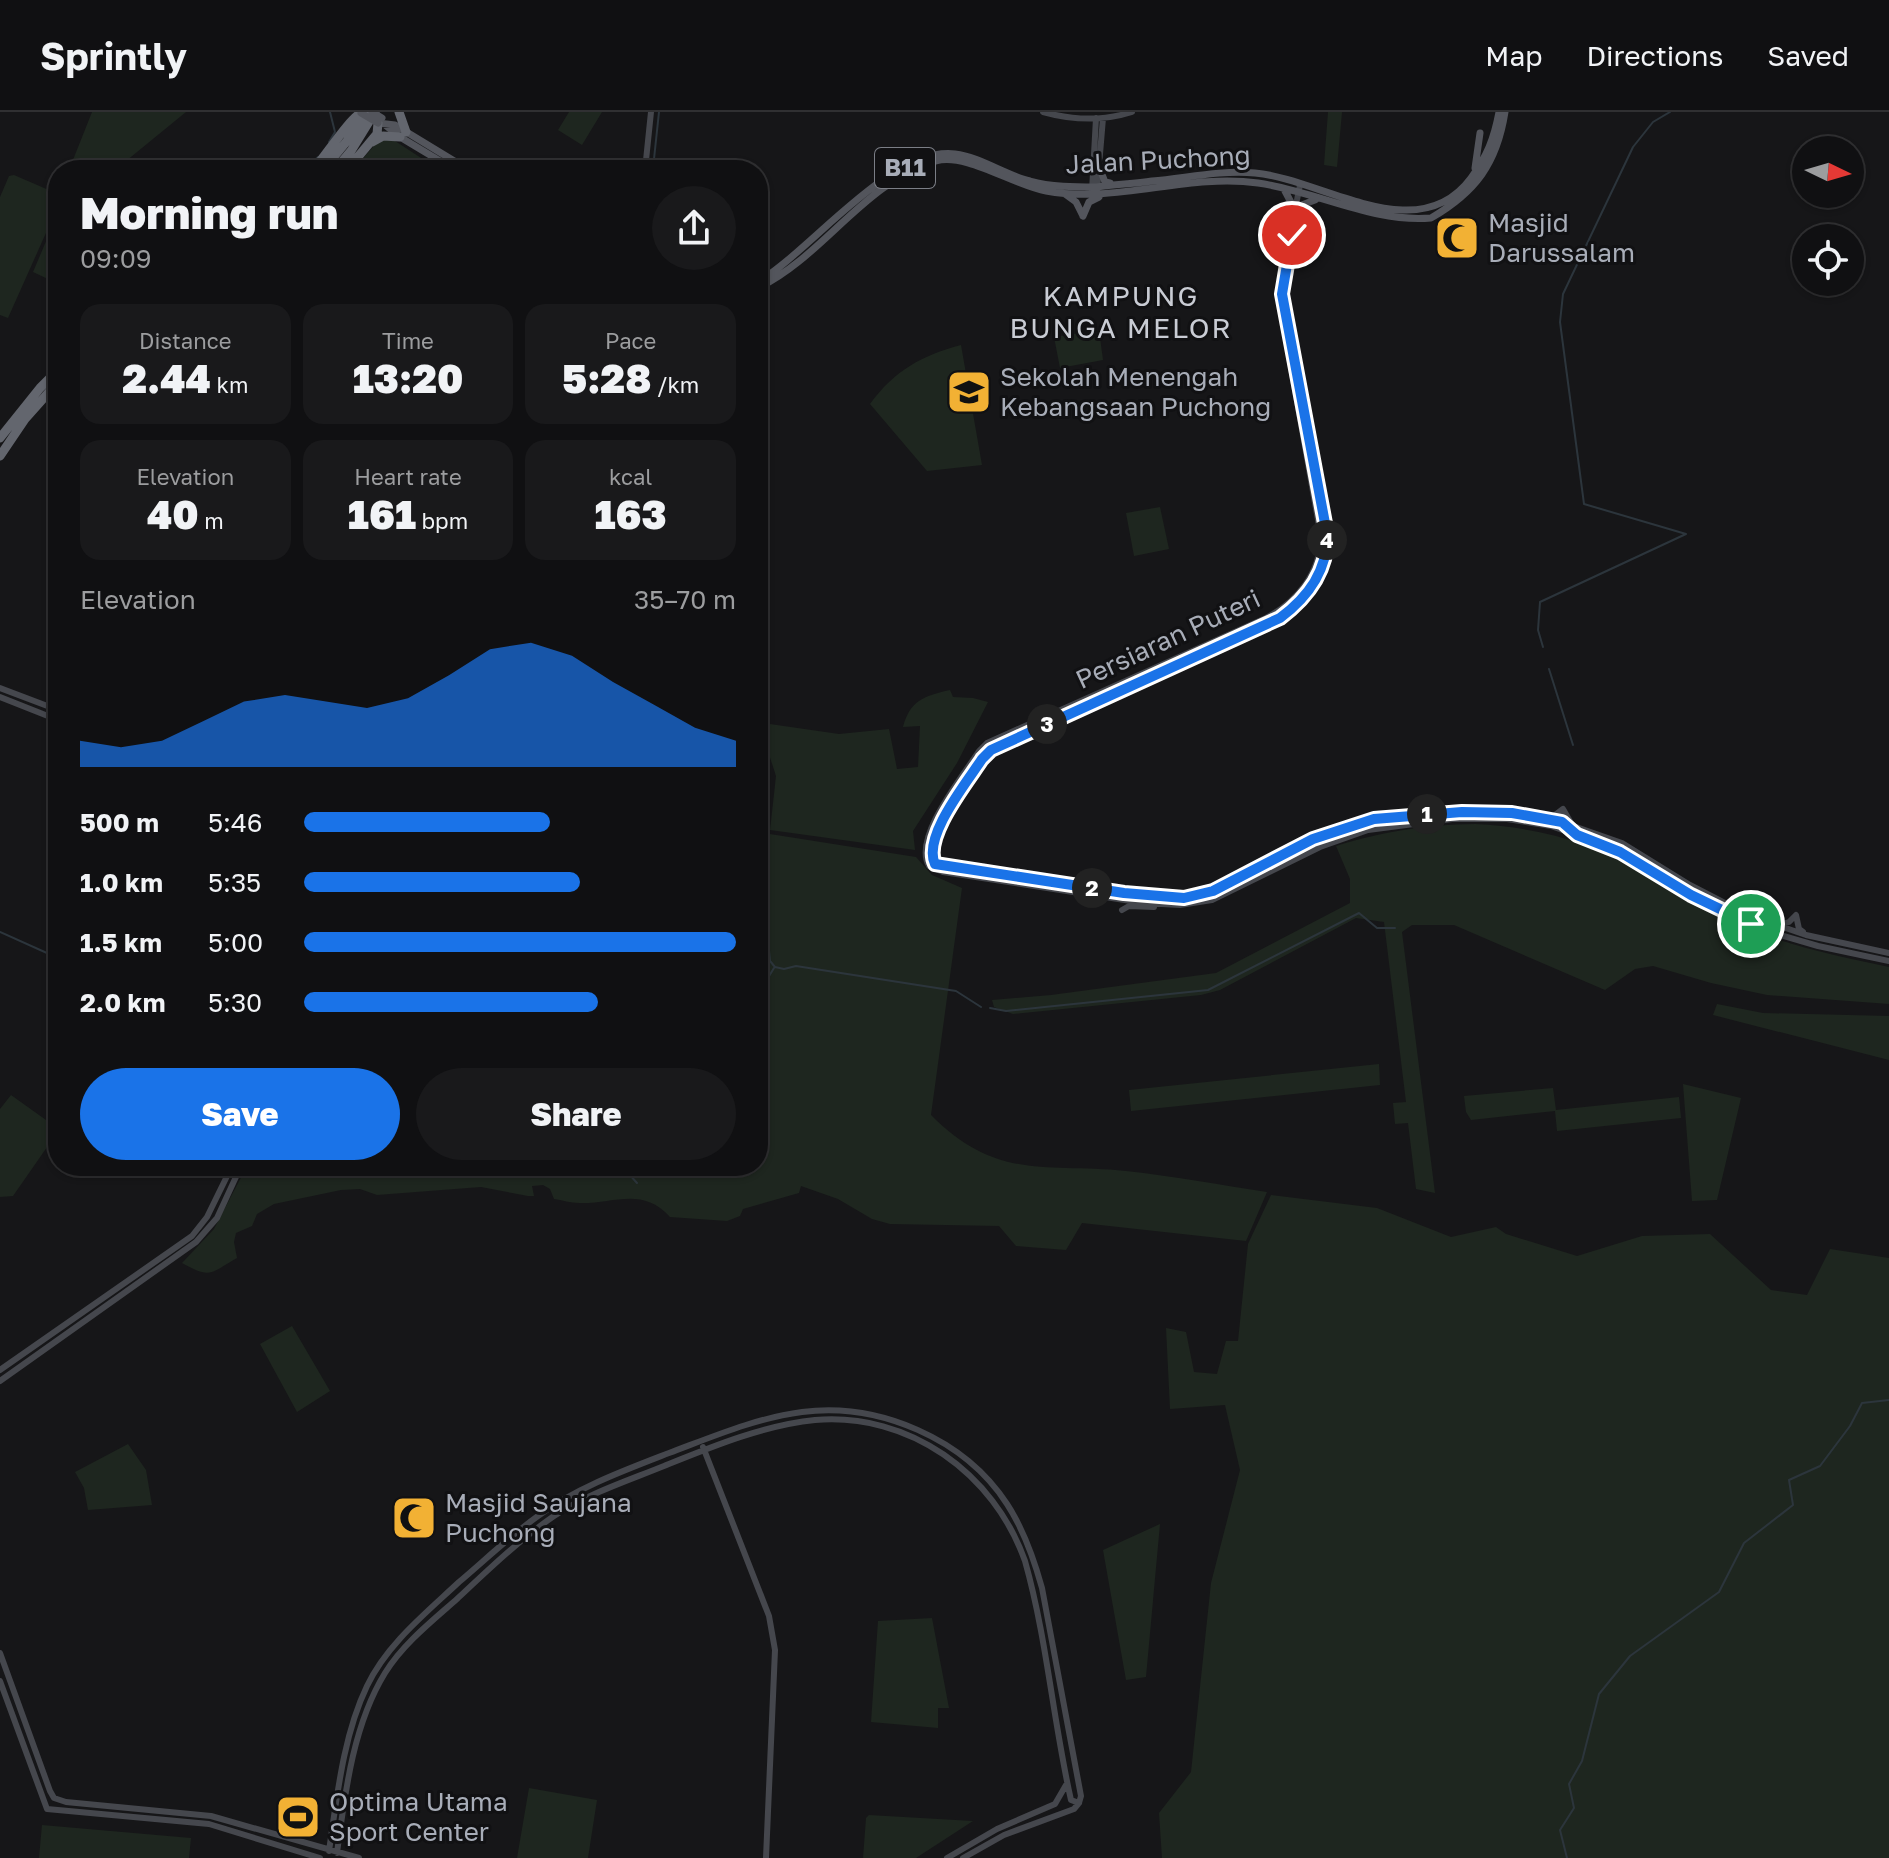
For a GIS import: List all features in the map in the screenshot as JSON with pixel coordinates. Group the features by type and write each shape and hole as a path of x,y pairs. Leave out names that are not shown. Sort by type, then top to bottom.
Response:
{"highway":[{"path":"339,139 345,112"},
{"path":"321,160 352,118 393,112"},
{"path":"369,143 383,136 403,135 399,112"},
{"path":"355,160 377,134 372,116"},
{"path":"331,160 372,116"},
{"path":"343,160 372,116"},
{"path":"0,438 48,380"},
{"path":"0,456 25,419 48,393"}],"main road":[{"name":"Jalan Puchong","path":"768,282 821,242 870,196 907,173 935,161 961,162 1026,187 1061,193 1220,181 1300,189 1382,207 1423,210 1449,200 1466,184 1490,150 1502,112"},
{"name":"Jalan Puchong","path":"1117,189 1221,172 1258,173 1321,200 1375,213 1431,218 1475,185 1497,149 1502,112"},
{"path":"372,116 443,160"},
{"path":"1466,184 1478,160 1480,133"},
{"name":"Jalan Puchong","path":"768,275 868,191 904,168 935,154 960,154 1030,181 1094,191"},
{"path":"1099,167 1105,182 1117,189"},
{"path":"1061,193 1072,197 1083,216 1089,202 1117,189"},
{"path":"1283,189 1297,208 1309,201 1321,200"}],"street":[{"path":"646,160 651,112"},
{"path":"1043,112 1100,118 1132,112"},
{"path":"1094,191 1099,167 1100,118"},
{"path":"1094,191 1100,118"},
{"path":"1297,389 1282,294 1300,189"},
{"name":"Persiaran Puteri","path":"1297,389 1327,539 1327,550 1319,574 1306,596 1280,618 991,750 982,759 937,831 933,861 940,866 1148,896 1184,898 1213,891 1313,839 1374,819 1478,811 1512,813 1551,823 1620,852 1718,909 1760,928 1808,944 1889,961"},
{"name":"Persiaran Puteri","path":"1297,389 1321,537 1316,566 1302,590 1266,618 987,743 971,763 929,835 926,860 932,870 1161,905 1180,905 1212,900 1320,847 1368,830 1466,818 1562,822 1622,843 1713,898 1748,915 1806,935 1889,953"},
{"path":"0,688 48,706"},
{"path":"0,697 48,716"},
{"path":"1551,823 1563,809 1573,825"},
{"path":"1562,822 1577,834"},
{"path":"1122,910 1129,906 1148,908 1161,905"},
{"path":"1778,926 1796,915 1799,929 1806,935"},
{"path":"0,1370 192,1236 211,1209 227,1176"},
{"path":"0,1381 196,1242 217,1218 236,1176"},
{"path":"332,1855 331,1833 350,1737 367,1685 398,1641 488,1556 538,1516 576,1493 701,1441 799,1413 854,1413 894,1421 936,1438 987,1479 1007,1503 1033,1555 1042,1588 1081,1796 1079,1803 1074,1809 1004,1835 963,1858"},
{"path":"332,1855 339,1837 351,1769 367,1710 386,1672 406,1647 495,1563 555,1515 580,1501 705,1450 786,1425 814,1420 846,1420 932,1445 963,1467 999,1508 1018,1540 1025,1561 1071,1800 1079,1803"},
{"path":"701,1441 769,1616 775,1650 766,1858"},
{"path":"0,1653 54,1798 66,1802 198,1814 234,1821 311,1845 332,1855"},
{"path":"0,1681 47,1809 209,1824 319,1858 332,1855 355,1857"},
{"path":"947,1858 997,1829 1055,1804 1063,1794 1067,1781"},
{"path":"190,1822 198,1814"},
{"path":"198,1814 209,1824"},
{"path":"311,1845 324,1841 331,1833"},
{"path":"339,1837 355,1857"}],"shaded area":[{"path":"92,112 186,112 127,160 73,160"},
{"path":"569,112 602,112 582,145 558,130"},
{"path":"1328,112 1342,112 1337,167 1324,165"},
{"path":"392,139 424,160 362,160 378,141"},
{"path":"14,175 48,190 48,228 8,318 0,315 0,197 9,176"},
{"path":"48,237 48,279 33,272"},
{"path":"1099,330 1103,360 1060,368 1054,337"},
{"path":"961,345 982,465 927,471 870,404 899,373 933,354"},
{"path":"1160,507 1169,549 1134,556 1126,513"},
{"path":"950,690 953,697 988,702 957,763 913,831 915,850 770,830 776,776 768,751 768,724 839,734 889,729 897,769 918,767 920,726 903,727 914,705"},
{"path":"1475,824 1542,833 1584,844 1651,875 1691,902 1764,935 1889,967 1889,1004 1767,995 1653,966 1635,969 1605,990 1454,925 1412,925 1402,932 1435,1193 1416,1189 1408,1123 1395,1124 1393,1103 1406,1102 1384,922 1356,918 1220,990 1201,995 1013,1014 994,1007 992,1000 1216,973 1350,903 1350,879 1336,846 1405,830"},
{"path":"768,834 916,857 932,875 962,888 931,1115 955,1136 1000,1160 1022,1165 1126,1171 1267,1192 1246,1241 1082,1223 1066,1250 1016,1246 999,1226 890,1224 872,1219 838,1199 801,1186 799,1193 743,1209 740,1216 727,1221 670,1217 649,1202 638,1199 579,1203 554,1199 550,1189 543,1185 532,1186 534,1196 481,1187 377,1195 360,1189 341,1190 274,1204 257,1214 252,1226 236,1233 237,1258 221,1268 205,1273 182,1263 214,1229 242,1176 768,1176"},
{"path":"1717,1004 1763,1013 1889,1016 1889,1060 1713,1015"},
{"path":"1379,1064 1380,1085 1131,1111 1129,1090"},
{"path":"1683,1084 1741,1098 1717,1200 1692,1201"},
{"path":"1553,1088 1556,1110 1679,1097 1681,1118 1557,1131 1555,1111 1471,1120 1466,1112 1464,1096"},
{"path":"11,1095 48,1121 48,1146 13,1196 0,1197 0,1109"},
{"path":"1271,1195 1377,1208 1451,1237 1496,1227 1506,1234 1577,1256 1642,1236 1710,1234 1771,1290 1807,1295 1830,1249 1889,1258 1889,1858 1162,1858 1159,1813 1191,1772 1211,1583 1240,1470 1225,1405 1170,1409 1166,1328 1186,1332 1194,1372 1217,1374 1226,1341 1238,1341 1248,1244"},
{"path":"292,1326 330,1391 297,1412 260,1344"},
{"path":"128,1444 146,1470 152,1505 88,1510 84,1488 75,1472"},
{"path":"1160,1524 1146,1677 1126,1680 1103,1550"},
{"path":"932,1618 949,1708 938,1708 938,1728 871,1722 878,1621"},
{"path":"529,1788 597,1800 588,1858 517,1858"},
{"path":"869,1815 973,1821 916,1858 863,1858 866,1818"},
{"path":"42,1825 191,1838 189,1858 39,1858"}],"waterway":[{"path":"329,142 335,132 330,112"},
{"path":"655,160 659,112"},
{"path":"1543,647 1538,630 1540,602 1686,534 1584,504 1560,322 1563,294 1633,147 1653,122 1670,112"},
{"path":"315,160 318,157"},
{"path":"1549,669 1573,745"},
{"path":"990,1008 1006,1011 1208,990 1359,913 1377,928 1395,928"},
{"path":"0,932 48,954"},
{"path":"768,940 770,961 775,967 784,969 796,966 956,991 981,1007"},
{"path":"768,978 774,968"},
{"path":"631,1176 637,1183"},
{"path":"1567,1858 1560,1830 1574,1808 1569,1784 1582,1761 1599,1694 1630,1656 1719,1592 1744,1543 1793,1505 1789,1480 1820,1466 1850,1426 1862,1403 1889,1400"}],"place":[{"name":"Masjid Darussalam","path":"1457,238"},
{"name":"Sekolah Menengah Kebangsaan Puchong","path":"969,392"},
{"name":"Masjid Saujana Puchong","path":"414,1518"},
{"name":"Optima Utama Sport Center","path":"298,1817"}],"district":[{"name":"KAMPUNG BUNGA MELOR","path":"1121,312"}],"route":[{"path":"1292,235 1282,294 1327,534 1327,550 1312,588 1299,605 1280,618 991,750 982,759 937,831 932,854 935,864 1124,893 1184,898 1213,891 1313,839 1374,819 1478,811 1512,813 1562,822 1577,835 1620,852 1691,895 1751,924"}]}
